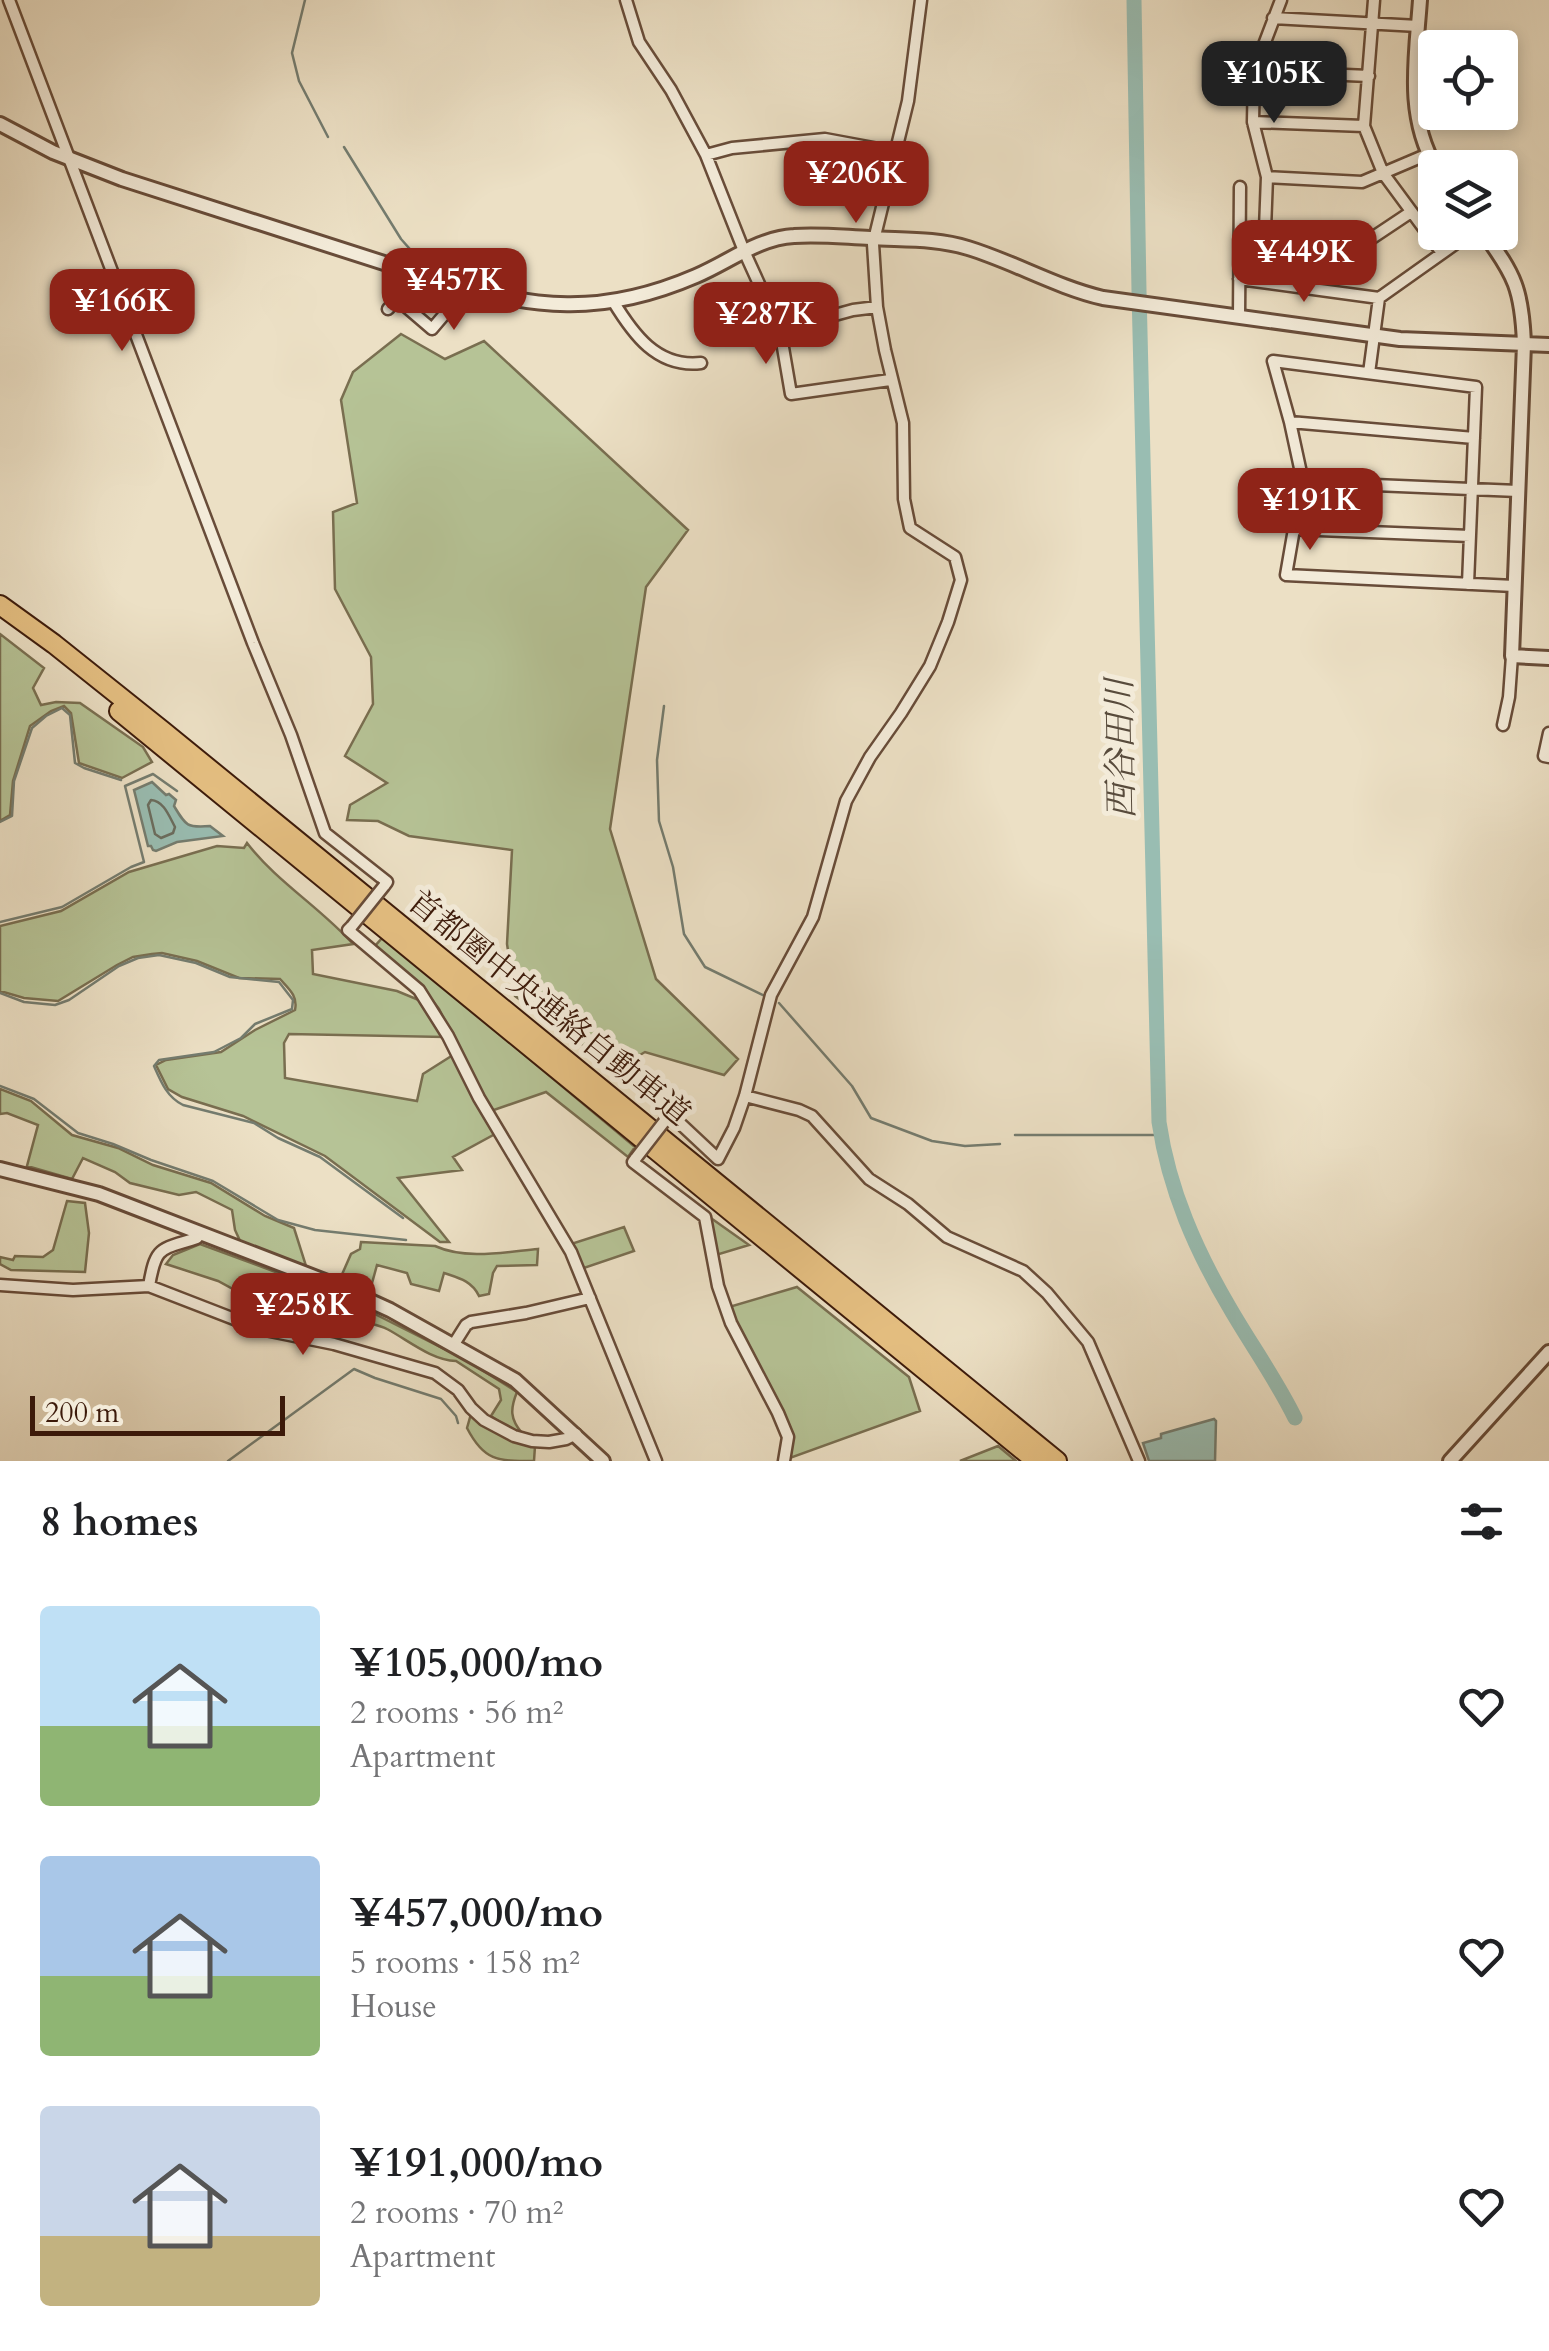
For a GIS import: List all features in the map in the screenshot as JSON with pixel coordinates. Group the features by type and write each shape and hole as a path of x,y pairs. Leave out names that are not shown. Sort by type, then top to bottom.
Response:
{"highway":[{"name":"首都圏中央連絡自動車道","path":"0,605 163,731 1057,1461"},
{"name":"首都圏中央連絡自動車道","path":"0,613 1036,1461"}],"street":[{"path":"9,0 325,833 388,882 348,930 420,990 433,1010 571,1252 656,1461"},
{"path":"626,0 639,42 706,155 780,330 791,394 890,380"},
{"path":"784,1461 788,1437 731,1323 718,1286 705,1217 632,1162 670,1114 718,1159 734,1128 771,995 813,916 846,801 930,666 961,580 954,557 910,528 904,499 902,423 890,380 878,307 873,238 908,101 921,0"},
{"path":"1265,229 1266,177 1252,122 1254,71 1281,0"},
{"path":"1374,0 1364,126 1383,173 1442,254"},
{"path":"1420,0 1414,102 1426,150"},
{"path":"1274,18 1418,26"},
{"path":"1254,71 1369,76"},
{"path":"1252,122 1364,126"},
{"path":"0,124 70,160 122,179 438,280 523,302 556,305 612,301 654,292 771,240 794,236 873,238 950,243 1073,290 1128,302 1413,340 1549,345"},
{"path":"706,155 732,148 826,139 895,152"},
{"path":"1266,177 1362,182 1418,158"},
{"path":"1239,317 1240,187"},
{"path":"1240,227 1369,240 1411,212"},
{"path":"1239,279 1379,298 1447,250"},
{"path":"1495,250 1512,274 1520,302 1524,344 1512,656 1503,725"},
{"path":"388,309 397,300 432,328 455,302 437,287 438,280"},
{"path":"1369,373 1379,298"},
{"path":"612,301 640,342 678,361 702,363"},
{"path":"780,330 878,307"},
{"path":"1468,584 1476,387 1273,361 1303,482 1286,575 1468,584 1514,586"},
{"path":"1290,422 1474,438"},
{"path":"1303,482 1518,490"},
{"path":"1294,529 1470,536"},
{"path":"1512,656 1549,658"},
{"path":"1549,733 1544,756 1549,757"},
{"path":"744,1096 812,1116 869,1179 908,1204 947,1237 1024,1271 1088,1342 1139,1461"},
{"path":"0,1168 98,1194 335,1284 390,1310 514,1380 604,1461"},
{"path":"149,1286 153,1262 160,1251 197,1238 200,1233"},
{"path":"0,1285 73,1290 149,1286 260,1329 334,1344 435,1373 458,1390 484,1420 514,1436 559,1442 576,1434"},
{"path":"454,1344 471,1322 590,1298"},
{"path":"1450,1461 1549,1352"}],"green space":[{"path":"401,334 445,359 484,341 688,530 646,587 610,829 656,979 738,1059 724,1075 645,1052 616,1069 515,996 507,944 512,850 409,836 378,821 347,820 350,805 387,783 345,756 373,704 371,657 335,589 333,512 357,503 341,400 353,372"},
{"path":"0,634 44,668 33,688 41,705 80,703 143,747 152,762 122,778 79,763 71,713 64,706 51,711 30,726 13,781 10,815 0,821"},
{"path":"247,843 353,944 312,950 313,974 397,991 426,1003 444,1037 289,1034 284,1043 285,1078 417,1101 423,1074 453,1055 495,1134 453,1157 462,1170 398,1178 449,1242 440,1242 325,1156 243,1116 168,1089 156,1065 221,1052 295,1010 294,997 280,979 239,978 197,961 162,953 133,957 58,1001 0,991 0,926 61,911 129,872 217,846 244,848"},
{"path":"383,937 635,1147 628,1157 546,1092 491,1111 439,1009 425,991 375,946"},
{"path":"0,1089 31,1101 72,1135 211,1183 265,1216 294,1228 307,1269 241,1243 232,1210 196,1192 179,1195 130,1183 83,1158 72,1179 27,1166 38,1125 0,1114"},
{"path":"67,1201 85,1203 89,1233 85,1272 11,1270 0,1264 0,1257 43,1257 53,1250"},
{"path":"708,1216 749,1245 716,1255"},
{"path":"624,1227 634,1251 581,1269 571,1244"},
{"path":"361,1242 435,1246 473,1254 538,1249 537,1265 497,1266 489,1294 479,1296 469,1283 444,1273 439,1291 411,1284 407,1273 377,1265 369,1294 340,1279"},
{"path":"200,1244 335,1294 466,1360 517,1392 512,1414 522,1433 491,1416 501,1400 499,1389 456,1361 438,1357 384,1328 363,1322 358,1329 330,1321 314,1324 279,1312 265,1321 260,1317 264,1306 218,1281 166,1264 173,1255"},
{"path":"797,1287 909,1377 920,1411 790,1458 792,1436 729,1307"},
{"path":"471,1414 514,1441 535,1446 534,1461 501,1459 486,1453 467,1428"},
{"path":"998,1446 1016,1461 960,1461"}],"water":[{"path":"152,782 176,800 174,806 188,824 210,826 223,836 177,842 153,850 148,846 134,790"},
{"path":"1214,1419 1215,1461 1149,1461 1143,1443"}],"waterway":[{"path":"305,0 292,53 299,81 328,137"},
{"name":"西谷田川","path":"1134,0 1159,1122 1177,1196 1195,1243 1295,1418"},
{"path":"344,147 401,239 424,265"},
{"path":"664,706 657,760 659,821 673,867 684,934 705,967 765,996"},
{"path":"0,822 12,816 14,781 32,728 62,708 70,715 75,763 121,780"},
{"path":"0,922 62,907 144,862 125,786 153,774 177,791"},
{"path":"0,993 24,1002 55,1005 69,1000 119,966 159,955 196,963 230,977 279,982 293,1000 292,1009 255,1024 241,1038 214,1052 159,1060 154,1066 162,1083 183,1105 254,1123 320,1157 403,1218"},
{"path":"779,1003 852,1086 871,1118 932,1141 965,1146 1000,1144"},
{"path":"0,1086 34,1099 78,1133 213,1181 278,1220 315,1230 406,1240"},
{"path":"1015,1135 1161,1135"},
{"path":"228,1461 354,1369 441,1399 458,1423"}]}
